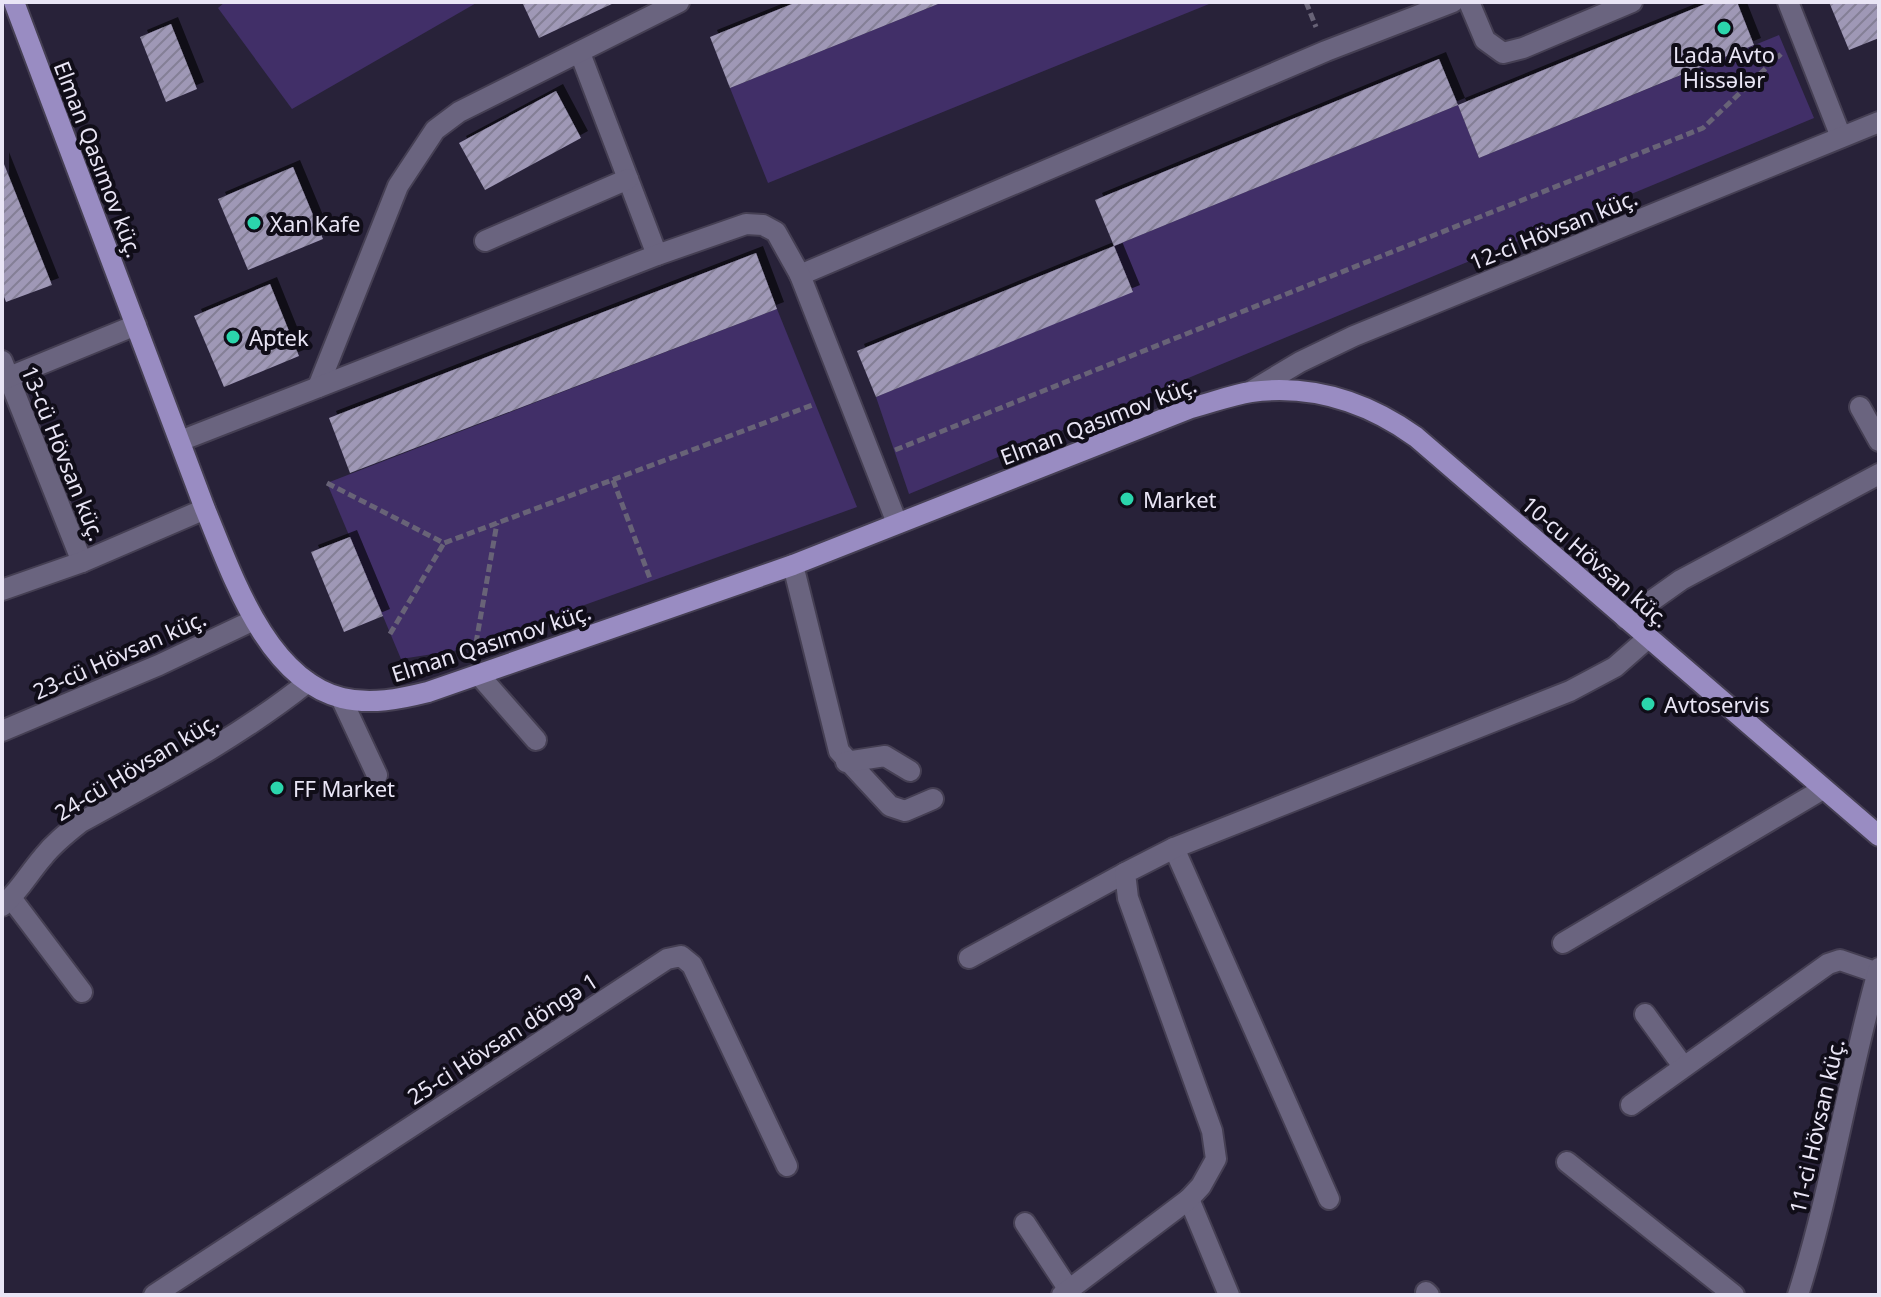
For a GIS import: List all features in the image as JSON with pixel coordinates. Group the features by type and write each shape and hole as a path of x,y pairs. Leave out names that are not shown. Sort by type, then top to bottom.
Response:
{"main road":[{"name":"Elman Qasımov küç.","path":"15,2 205,509 254,620 282,659 308,682 341,698 397,700 479,675 793,565 1191,408 1250,392"},
{"name":"10-cu Hövsan küç.","path":"1250,392 1311,392 1356,403 1394,421 1879,836"}],"street":[{"path":"318,387 398,186 435,130 459,112 679,2"},
{"path":"800,275 1326,51 1453,2"},
{"path":"1469,2 1485,40 1503,53 1523,48 1632,2"},
{"path":"1788,2 1841,137"},
{"path":"580,53 657,255"},
{"name":"12-ci Hövsan küç.","path":"1250,392 1300,362 1354,336 1879,122"},
{"path":"485,241 628,179"},
{"path":"180,441 657,255 746,224 763,225 776,232 800,275 897,523"},
{"path":"4,373 136,325"},
{"name":"13-cü Hövsan küç.","path":"4,373 82,562"},
{"path":"1860,407 1879,441"},
{"path":"1626,619 1681,580 1879,474"},
{"path":"2,590 82,562 205,509"},
{"path":"793,565 839,751 890,806 905,811 933,799"},
{"name":"23-cü Hövsan küç.","path":"2,731 159,665 254,620"},
{"path":"969,958 1174,848 1570,691 1615,667 1648,638"},
{"path":"479,675 536,740"},
{"name":"24-cü Hövsan küç.","path":"7,902 42,857 81,822 230,739 308,682"},
{"path":"341,698 377,775"},
{"path":"846,762 885,756 910,771"},
{"path":"1563,943 1823,789"},
{"path":"1174,848 1329,1199"},
{"path":"1025,1223 1066,1292 1189,1199 1201,1186 1216,1159 1212,1131 1128,898 1125,873"},
{"path":"7,902 82,992"},
{"name":"25-ci Hövsan döngə 1","path":"154,1295 667,959 681,956 692,965 787,1166"},
{"path":"1631,1105 1828,964 1840,960 1878,970"},
{"name":"11-ci Hövsan küç.","path":"1801,1294 1832,1175 1878,970"},
{"path":"1645,1014 1683,1066"},
{"path":"1567,1162 1734,1295"},
{"path":"1189,1199 1229,1295"}],"path":[{"path":"894,450 1703,128 1785,50"},
{"path":"390,634 444,543 815,404"},
{"path":"613,480 651,581"},
{"path":"327,483 444,543"},
{"path":"476,643 497,523"}],"shaded area":[{"path":"225,2 478,2 292,109 218,8"},
{"path":"943,2 1214,2 768,183 730,88"},
{"path":"1779,35 1814,118 909,494 876,397 1133,291 1114,246 1458,105 1479,158"},
{"path":"777,309 857,507 459,650 401,659 327,483"}],"building":[{"path":"522,2 616,2 539,38"},
{"path":"797,2 943,2 730,88 710,37"},
{"path":"1710,2 1737,2 1754,45 1479,158 1458,105"},
{"path":"1829,2 1879,2 1879,38 1849,50"},
{"path":"171,24 197,89 166,102 140,37"},
{"path":"1439,59 1458,105 1114,246 1095,200"},
{"path":"556,91 581,138 485,190 459,143"},
{"path":"2,159 52,285 6,302 2,291"},
{"path":"293,167 323,239 248,270 218,199"},
{"path":"1114,246 1133,292 876,397 857,351"},
{"path":"756,253 777,309 350,473 329,418"},
{"path":"270,284 299,356 224,387 194,316"},
{"path":"350,537 383,616 344,632 311,552"}],"place":[{"name":"Lada Avto Hissələr","path":"1724,28"},
{"name":"Xan Kafe","path":"254,223"},
{"name":"Aptek","path":"233,337"},
{"name":"Market","path":"1127,499"},
{"name":"Avtoservis","path":"1648,704"},
{"name":"FF Market","path":"277,788"}]}
